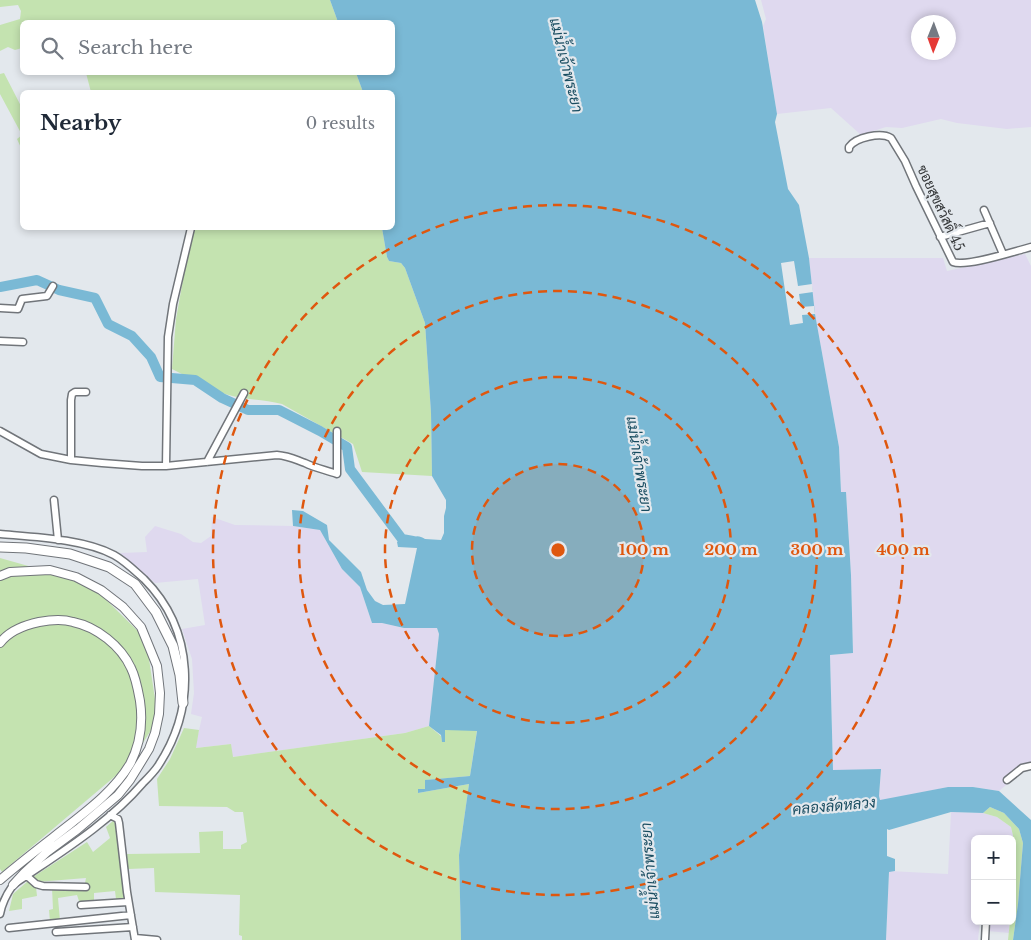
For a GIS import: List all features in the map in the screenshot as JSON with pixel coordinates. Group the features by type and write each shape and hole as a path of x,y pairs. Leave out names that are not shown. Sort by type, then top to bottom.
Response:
{"highway":[{"path":"0,546 70,554 109,567 135,584 156,612 173,646 180,675 183,703"}],"main road":[{"path":"0,576 10,572 50,570 76,577 101,590 123,607 141,627 157,666 160,693 155,733 149,749 130,780 118,795 78,830 48,852 24,873 13,886"},
{"path":"0,643 13,631 30,624 47,621 73,621 88,627 106,637 121,652 131,668 138,688 141,710 141,730 137,746 131,762 114,786 91,808 0,880"}],"street":[{"name":"ซอยสุขสวัสดิ์ 45","path":"849,150 850,144 854,141 867,137 882,135 892,138 905,161 952,260 956,264 1024,250 1031,246"},
{"path":"984,210 1003,254"},
{"path":"940,236 990,222"},
{"path":"166,466 168,337 172,310 191,230"},
{"path":"0,308 18,309 23,298 44,298 53,286"},
{"path":"0,341 23,342"},
{"path":"71,460 72,394 75,392 86,392"},
{"path":"207,462 243,395"},
{"path":"0,431 41,454 71,460 142,466 166,466 277,455 294,458 305,464 337,474 337,431"},
{"path":"54,500 58,540"},
{"path":"0,534 58,540 92,546 115,555 136,572 153,589 168,609 179,637 185,663 186,686 174,738 157,767 128,800 110,815 66,850 13,886 2,904 0,914"},
{"path":"1007,780 1022,768 1031,766"},
{"path":"110,815 118,819 119,823 128,902 135,939 157,940"},
{"path":"27,876 36,884 42,886 86,888"},
{"path":"81,905 128,902"},
{"path":"9,928 131,915"},
{"path":"985,940 986,925"},
{"path":"56,932 133,927"}],"shaded area":[{"path":"761,0 1031,0 1031,127 1007,129 957,123 941,119 902,128 886,127 861,135 831,108 777,114 763,26 766,19"},
{"path":"1025,254 1031,266 1031,769 1025,769 999,791 973,787 948,787 880,801 881,769 833,771 830,655 853,653 851,575 846,492 841,492 839,447 815,314 809,258 943,258 947,271"},
{"path":"212,517 235,525 293,526 320,530 342,569 360,587 372,623 382,623 404,628 437,628 439,634 429,726 405,733 232,757 231,744 195,748 202,717 191,714 194,693 192,659 182,629 205,625 198,579 155,583 120,553 147,552 145,537 155,526 181,534 193,542 201,543 211,536"},
{"path":"951,812 983,813 997,817 1011,827 1013,835 971,835 971,925 980,925 978,940 886,940 889,871 948,874"},
{"path":"988,925 1010,925 1009,933 988,931"}],"green space":[{"path":"0,0 330,0 337,20 20,20 20,49 15,50 8,47 0,51 0,25 20,19 21,11 18,5 0,7"},
{"path":"4,73 20,104 20,131 0,94 0,74"},
{"path":"87,75 357,75 362,90 90,90"},
{"path":"194,230 382,230 387,257 389,261 401,263 405,268 425,323 431,413 432,476 362,472 353,444 282,404 225,394 172,369 176,319 188,252"},
{"path":"0,558 91,585 146,639 158,719 131,762 2,872 0,869"},
{"path":"429,726 445,742 445,730 477,730 470,776 426,780 425,789 418,789 418,793 469,784 459,855 461,940 242,940 242,936 239,935 240,895 155,892 154,868 128,869 127,854 200,853 199,832 223,831 223,849 241,849 241,845 247,842 243,812 235,812 227,807 159,806 157,779 170,759 184,728 199,730 196,748 231,744 233,757 405,733"},
{"path":"990,807 1004,813 1019,829 1023,843 1016,918 1016,835 1013,835 1011,827 997,817 983,813"},
{"path":"114,820 125,898 116,899 115,891 94,893 94,903 80,904 77,895 58,898 60,921 50,922 49,910 53,909 52,888 81,888 86,878 37,882 33,877 87,842 93,852 110,838 106,827"},
{"path":"28,881 36,887 37,896 22,899 22,909 9,911 13,894"},
{"path":"1010,925 1015,925 1013,940 1008,940"}],"water":[{"path":"330,0 755,0 762,22 777,114 775,122 788,189 799,205 809,258 815,314 839,447 841,492 846,492 853,653 830,655 833,770 881,769 880,800 948,787 973,787 999,791 1031,820 1031,940 1013,940 1023,843 1019,829 1004,813 990,807 983,813 951,812 887,829 887,856 895,859 895,871 889,872 886,940 461,940 459,855 469,784 418,793 418,789 425,789 425,780 470,776 477,731 445,730 445,742 442,742 441,735 429,726 439,634 437,628 404,628 382,623 372,623 360,587 342,569 320,530 293,526 292,510 303,511 327,525 329,540 361,572 367,590 375,601 383,605 405,604 417,548 398,547 397,542 417,536 425,539 441,540 444,533 446,500 432,476 431,413 425,323 405,268 401,263 389,261 387,257 382,230 395,230 395,90 362,90 357,75 395,75 395,20 337,20"}],"pier":[{"path":"794,261 798,286 812,284 813,292 799,294 801,307 814,306 815,314 802,315 803,323 790,325 781,263"}],"waterway":[{"path":"0,287 37,280 59,290 95,298 108,324 132,336 151,357 160,377 195,380 222,398 248,410 279,410 347,447 350,469 402,539 413,541"}],"water label":[{"name":"แม่น้ำเจ้าพระยา","path":"566,65"},
{"name":"แม่น้ำเจ้าพระยา","path":"639,464"},
{"name":"คลองลัดหลวง","path":"834,806"},
{"name":"แม่น้ำเจ้าพระยา","path":"650,871"}]}
